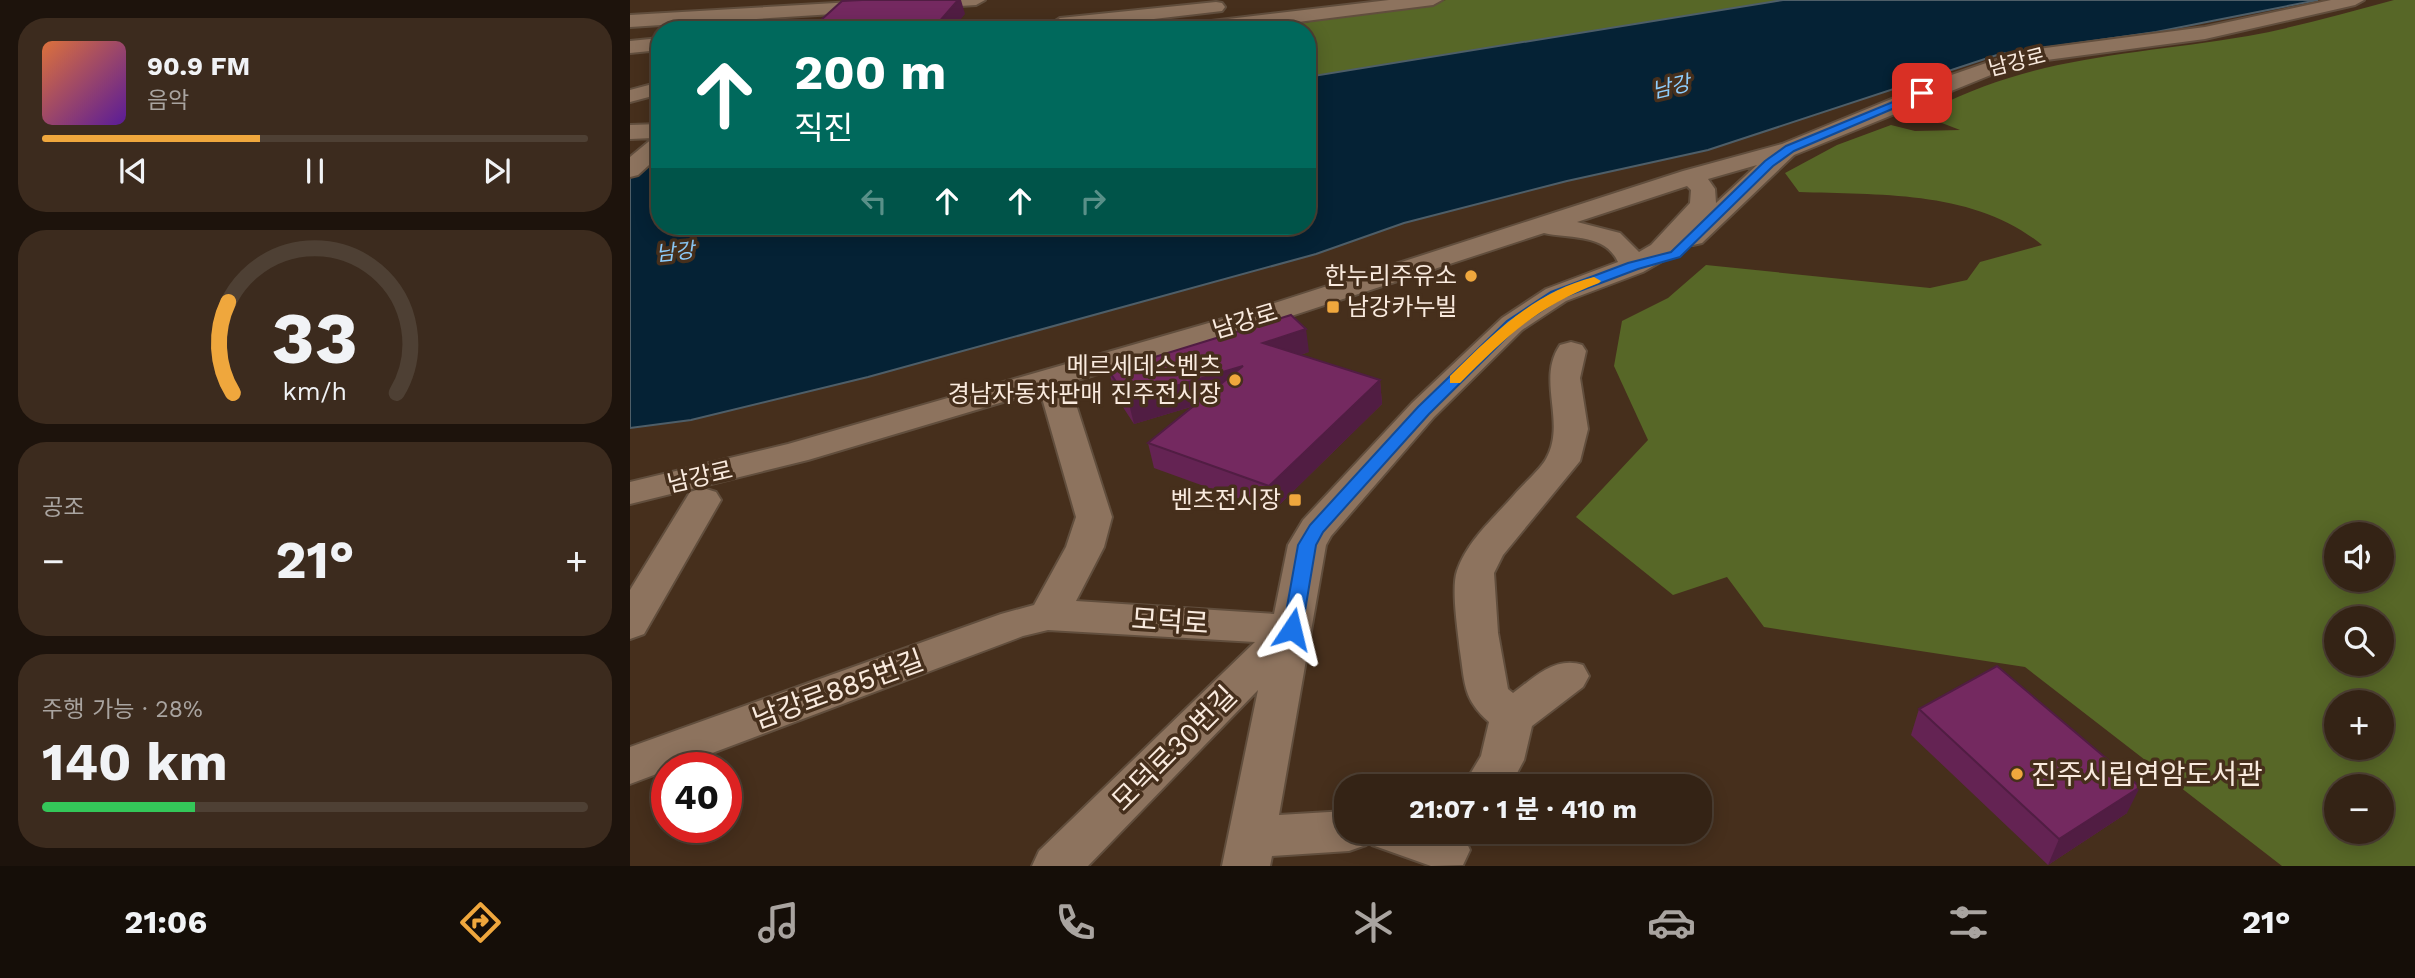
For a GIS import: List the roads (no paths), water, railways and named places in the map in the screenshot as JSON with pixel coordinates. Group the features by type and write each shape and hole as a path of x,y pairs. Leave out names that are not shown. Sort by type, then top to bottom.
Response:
{"street":[{"path":"723,15 749,0"},
{"path":"682,21 706,8 723,15 818,4 976,0"},
{"path":"1061,21 1066,0"},
{"path":"1148,21 1433,0"},
{"name":"남강로","path":"1692,176 1747,146 1979,59 2040,46 2188,26 2315,0"},
{"name":"남강로","path":"630,493 796,453 1257,318 1692,176 1790,149 1947,83 2006,63 2089,47 2206,33 2355,0"},
{"path":"800,21 818,4"},
{"path":"1210,21 1223,16"},
{"path":"630,21 651,22"},
{"path":"630,47 651,45"},
{"path":"630,132 651,131"},
{"path":"1334,834 1249,851 1307,545 1316,529 1423,410 1512,324 1556,295 1633,266 1675,255 1769,163 1790,149"},
{"path":"630,170 651,151"},
{"path":"1633,266 1660,251 1703,205 1703,189 1692,176"},
{"path":"1544,226 1614,238 1628,251 1633,266"},
{"path":"630,514 704,500 1134,369 1257,318"},
{"path":"630,481 738,455 1138,338 1257,318"},
{"path":"1512,717 1488,696 1478,633 1475,573 1487,549 1563,461 1571,429 1564,378 1571,351"},
{"path":"1048,616 1085,547 1094,517 1056,392"},
{"path":"630,624 704,500"},
{"name":"모덕로","path":"1048,616 1292,629"},
{"name":"남강로885번길","path":"630,766 1015,624 1048,616"},
{"name":"모덕로30번길","path":"1056,866 1292,629"},
{"path":"1493,774 1502,760 1512,717 1568,676"}],"water":[{"name":"남강","path":"1783,0 2318,0 2156,32 2000,54 1708,150 1567,181 1404,223 1316,254 868,377 691,420 630,428 630,164 651,163 651,235 1316,235 1316,76"}],"place":[{"name":"한누리주유소","path":"1471,276"},
{"name":"남강카누빌","path":"1333,307"},
{"name":"메르세데스벤츠 경남자동차판매 진주전시장","path":"1235,380"},
{"name":"벤츠전시장","path":"1295,500"},
{"name":"진주시립연암도서관","path":"2017,774"}]}
